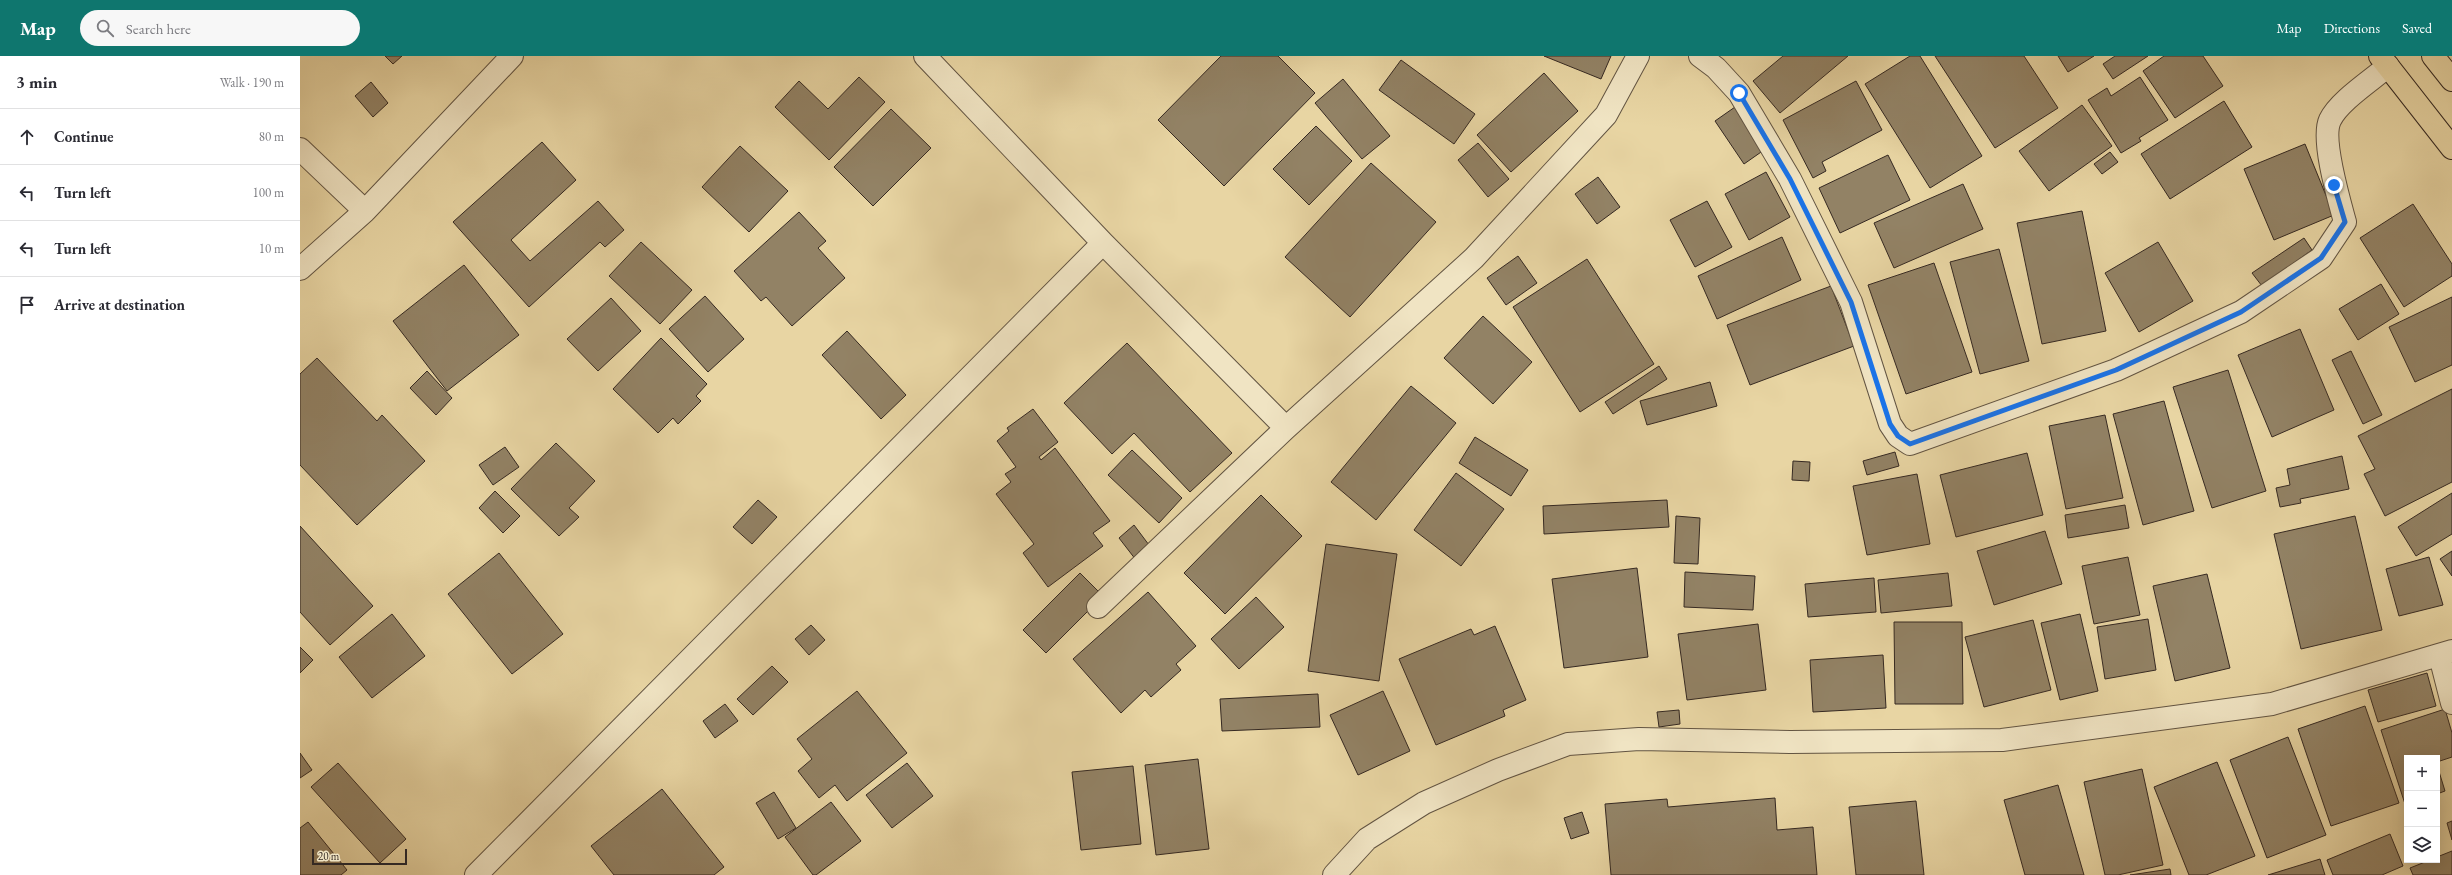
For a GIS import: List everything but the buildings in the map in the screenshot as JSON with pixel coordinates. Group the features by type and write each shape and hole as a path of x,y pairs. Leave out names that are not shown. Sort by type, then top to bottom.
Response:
{"main road":[{"path":"2433,56 2452,80"},
{"path":"2384,61 2452,148"}],"street":[{"path":"300,269 365,211 512,56"},
{"path":"925,56 1103,243 1286,428"},
{"path":"1098,607 1286,428 1474,258 1606,115 1638,56"},
{"path":"1700,56 1716,68 1739,93 1790,179 1851,302 1890,424 1898,436 1910,444 2116,370 2241,312 2321,258 2345,222 2334,185 2327,133 2330,120 2338,108 2384,61"},
{"path":"300,149 365,211"},
{"path":"476,875 1103,243"},
{"path":"1334,875 1367,838 1424,803 1498,770 1568,744 1639,739 1790,742 2002,740 2272,704 2446,654 2452,703"}],"route":[{"path":"1739,93 1790,179 1851,302 1890,424 1898,436 1910,444 2116,370 2241,312 2321,258 2345,222 2334,185"}]}
